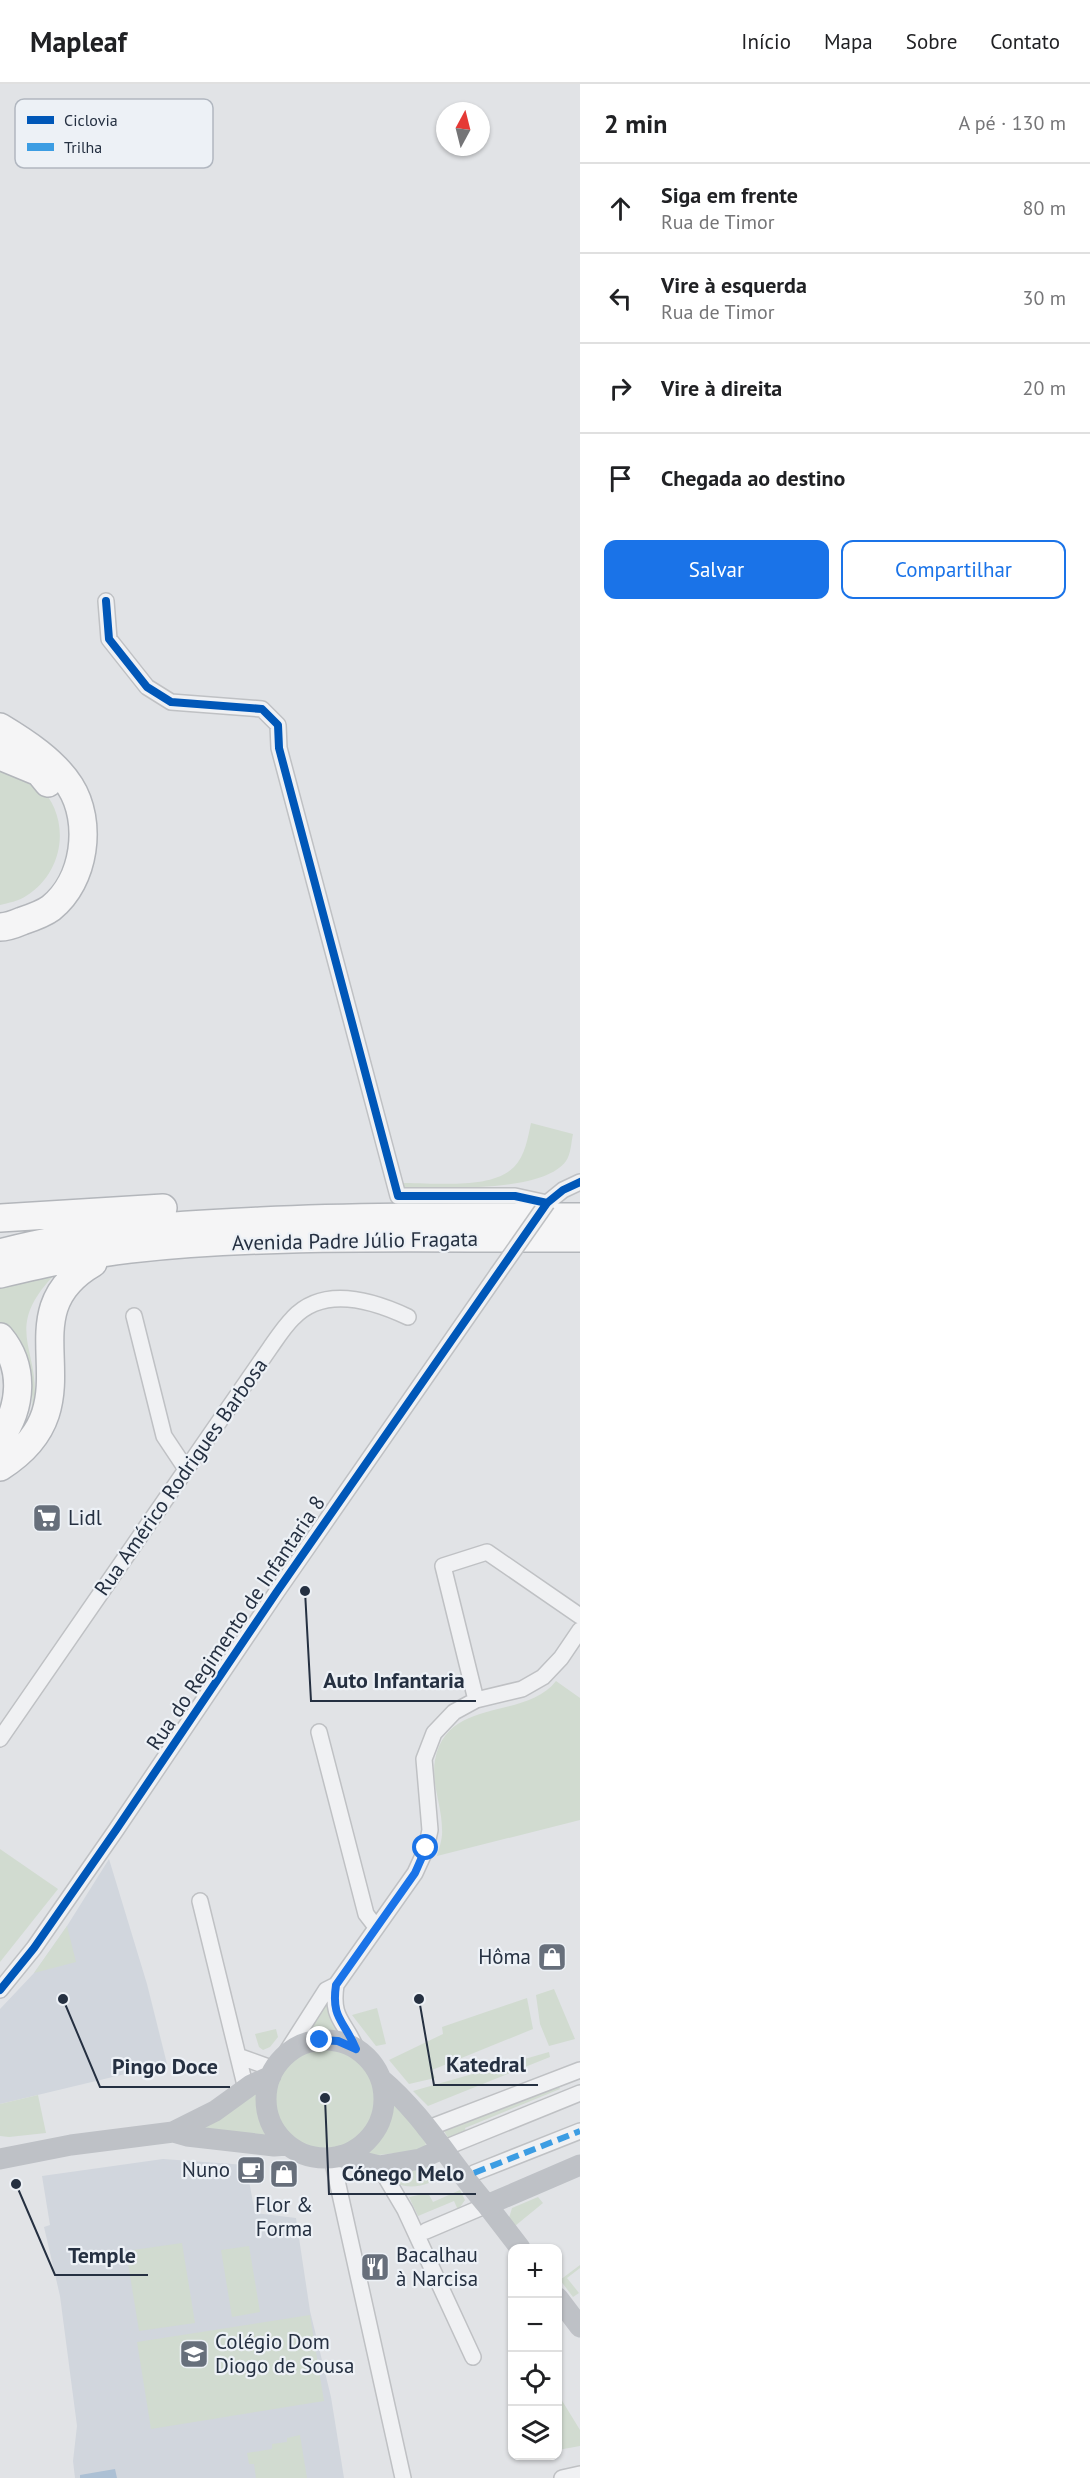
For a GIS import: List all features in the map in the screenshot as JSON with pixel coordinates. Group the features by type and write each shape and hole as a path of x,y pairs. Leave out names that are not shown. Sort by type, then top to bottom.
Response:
{"highway":[{"path":"0,727 26,743 70,786 83,823 83,845 68,888 51,908 33,918 0,927"},
{"path":"0,756 39,772 57,794 68,824 70,843 64,865 43,897 24,907 0,915"},
{"path":"0,1218 238,1204 319,1218"},
{"path":"0,1212 38,1214"},
{"name":"Avenida Padre Júlio Fragata","path":"319,1218 580,1217"},
{"path":"0,1252 98,1232 171,1225 319,1218"},
{"name":"Avenida Padre Júlio Fragata","path":"129,1249 278,1240 580,1238"},
{"path":"0,1274 129,1249"},
{"path":"0,1467 11,1460 28,1442 41,1413 40,1383 31,1328 33,1315 41,1300 50,1288 69,1274 129,1249"},
{"path":"0,1337 14,1359 18,1384 18,1399 13,1416 0,1438"}],"street":[{"path":"106,601 109,639 147,687 171,702 262,709 278,725 279,748 398,1196 515,1196 547,1203 563,1190 580,1182"},
{"name":"Rua do Regimento de Infantaria 8","path":"0,1990 34,1948 276,1593 547,1203"},
{"name":"Rua Américo Rodrigues Barbosa","path":"0,1739 294,1317 311,1305 339,1298 381,1304 408,1317"},
{"path":"134,1316 164,1436 186,1469"},
{"path":"476,1700 443,1566 487,1552 580,1616"},
{"path":"356,2049 336,2014 334,1999 336,1985 415,1873 426,1848 430,1830 424,1759 434,1733 454,1712 476,1700 522,1689 543,1677 561,1658 580,1630"},
{"path":"319,1732 366,1914 376,1927"},
{"path":"200,1901 246,2089"},
{"path":"336,1985 326,1990 276,2068 266,2094 268,2113 275,2130 288,2145 304,2154 336,2157 379,2166 420,2158 580,2093"},
{"path":"0,2159 71,2145 173,2132 215,2111 276,2068 293,2050 320,2040 338,2041 356,2049 372,2063 381,2079 400,2095 442,2149 493,2203 518,2244"},
{"path":"238,2056 276,2068"},
{"path":"426,2129 580,2070"},
{"path":"336,2157 361,2146 377,2127 384,2104 381,2079"},
{"path":"474,2173 580,2131"},
{"path":"173,2132 187,2136 274,2146 288,2145"},
{"path":"0,2144 71,2145"},
{"path":"336,2157 403,2478"},
{"path":"426,2232 580,2165"},
{"path":"379,2166 405,2210 473,2357"},
{"path":"562,2303 580,2327"},
{"path":"562,2478 580,2474"}],"shaded area":[{"path":"0,769 34,782 49,798 56,812 59,844 56,859 39,886 17,901 0,905"},
{"path":"531,1123 573,1134 568,1158 554,1172 513,1184 400,1187 399,1183 460,1184 503,1175 514,1167 521,1157"},
{"path":"56,1273 39,1293 30,1310 27,1325 35,1388 33,1412 25,1435 23,1434 32,1407 31,1384 20,1350 8,1330 0,1322 0,1285"},
{"path":"556,1681 580,1698 580,1820 437,1856 441,1843 442,1820 434,1769 442,1740 455,1726 470,1717 526,1701 542,1693"},
{"path":"0,1849 58,1889 0,1962"},
{"path":"109,1859 147,1984 167,2064 0,2104 0,2009 34,1973"},
{"path":"67,1926 76,1962 34,1973"},
{"path":"554,1989 575,2039 549,2046 540,2024 536,1995"},
{"path":"527,1998 533,2029 432,2070 435,2078 409,2084 389,2060 443,2034 442,2027"},
{"path":"328,2000 343,2035 316,2033 303,2036"},
{"path":"377,2008 386,2044 376,2046 352,2015"},
{"path":"276,2029 278,2037 270,2047 263,2050 259,2047 255,2034"},
{"path":"326,2047 346,2051 363,2062 374,2079 378,2099 374,2119 363,2136 346,2147 326,2151 306,2147 289,2136 278,2119 274,2099 278,2079 289,2062 306,2051"},
{"path":"549,2052 550,2057 428,2106 413,2091"},
{"path":"558,2085 560,2089 465,2128 467,2134 450,2141 444,2131"},
{"path":"260,2087 261,2114 272,2139 189,2130"},
{"path":"38,2095 46,2133 0,2136 0,2104"},
{"path":"394,2098 426,2143 424,2150 378,2155 359,2154 374,2144 384,2131 391,2116"},
{"name":"Colégio Dom Diogo de Sousa","path":"163,2159 246,2165 255,2213 296,2218 310,2311 331,2397 344,2478 75,2478 73,2461 77,2426 60,2296 44,2227 50,2225 42,2176"},
{"path":"421,2165 433,2167 448,2175 415,2186 394,2182 397,2172"},
{"path":"460,2190 465,2200 458,2210 454,2201 418,2216 409,2197 428,2193 433,2202"},
{"path":"538,2197 543,2203 515,2226 509,2218 512,2208"},
{"path":"182,2243 195,2323 139,2331 126,2251"},
{"path":"249,2246 260,2312 232,2317 221,2250"},
{"path":"580,2265 580,2268 567,2278 579,2293 573,2297 562,2283 562,2278"},
{"path":"310,2315 324,2401 151,2429 137,2342"},
{"path":"562,2401 580,2430 580,2446 562,2449"},
{"path":"300,2435 307,2478 256,2478 254,2464 249,2464 247,2453 272,2449 272,2444 287,2442 287,2438"}],"water":[{"path":"115,2469 117,2478 80,2478 80,2475"}],"marked path":[{"path":"474,2173 580,2131"}],"cycle path":[{"path":"106,601 109,639 147,687 171,702 262,709 278,725 279,748 398,1196 515,1196 547,1203"},
{"path":"0,1990 34,1948 276,1593 547,1203 563,1190 580,1182"}],"place":[{"name":"Lidl","path":"47,1518"},
{"name":"Auto Infantaria","path":"305,1591"},
{"name":"Hôma","path":"552,1957"},
{"name":"Pingo Doce","path":"63,1999"},
{"name":"Katedral","path":"419,1999"},
{"name":"Cónego Melo","path":"325,2098"},
{"name":"Nuno","path":"251,2170"},
{"name":"Flor & Forma","path":"284,2174"},
{"name":"Temple","path":"16,2184"},
{"name":"Bacalhau à Narcisa","path":"375,2267"},
{"name":"Colégio Dom Diogo de Sousa","path":"194,2354"}],"route":[{"path":"320,2040 338,2041 356,2049 336,2014 334,1999 336,1985 344,1970 415,1873 426,1848"}]}
